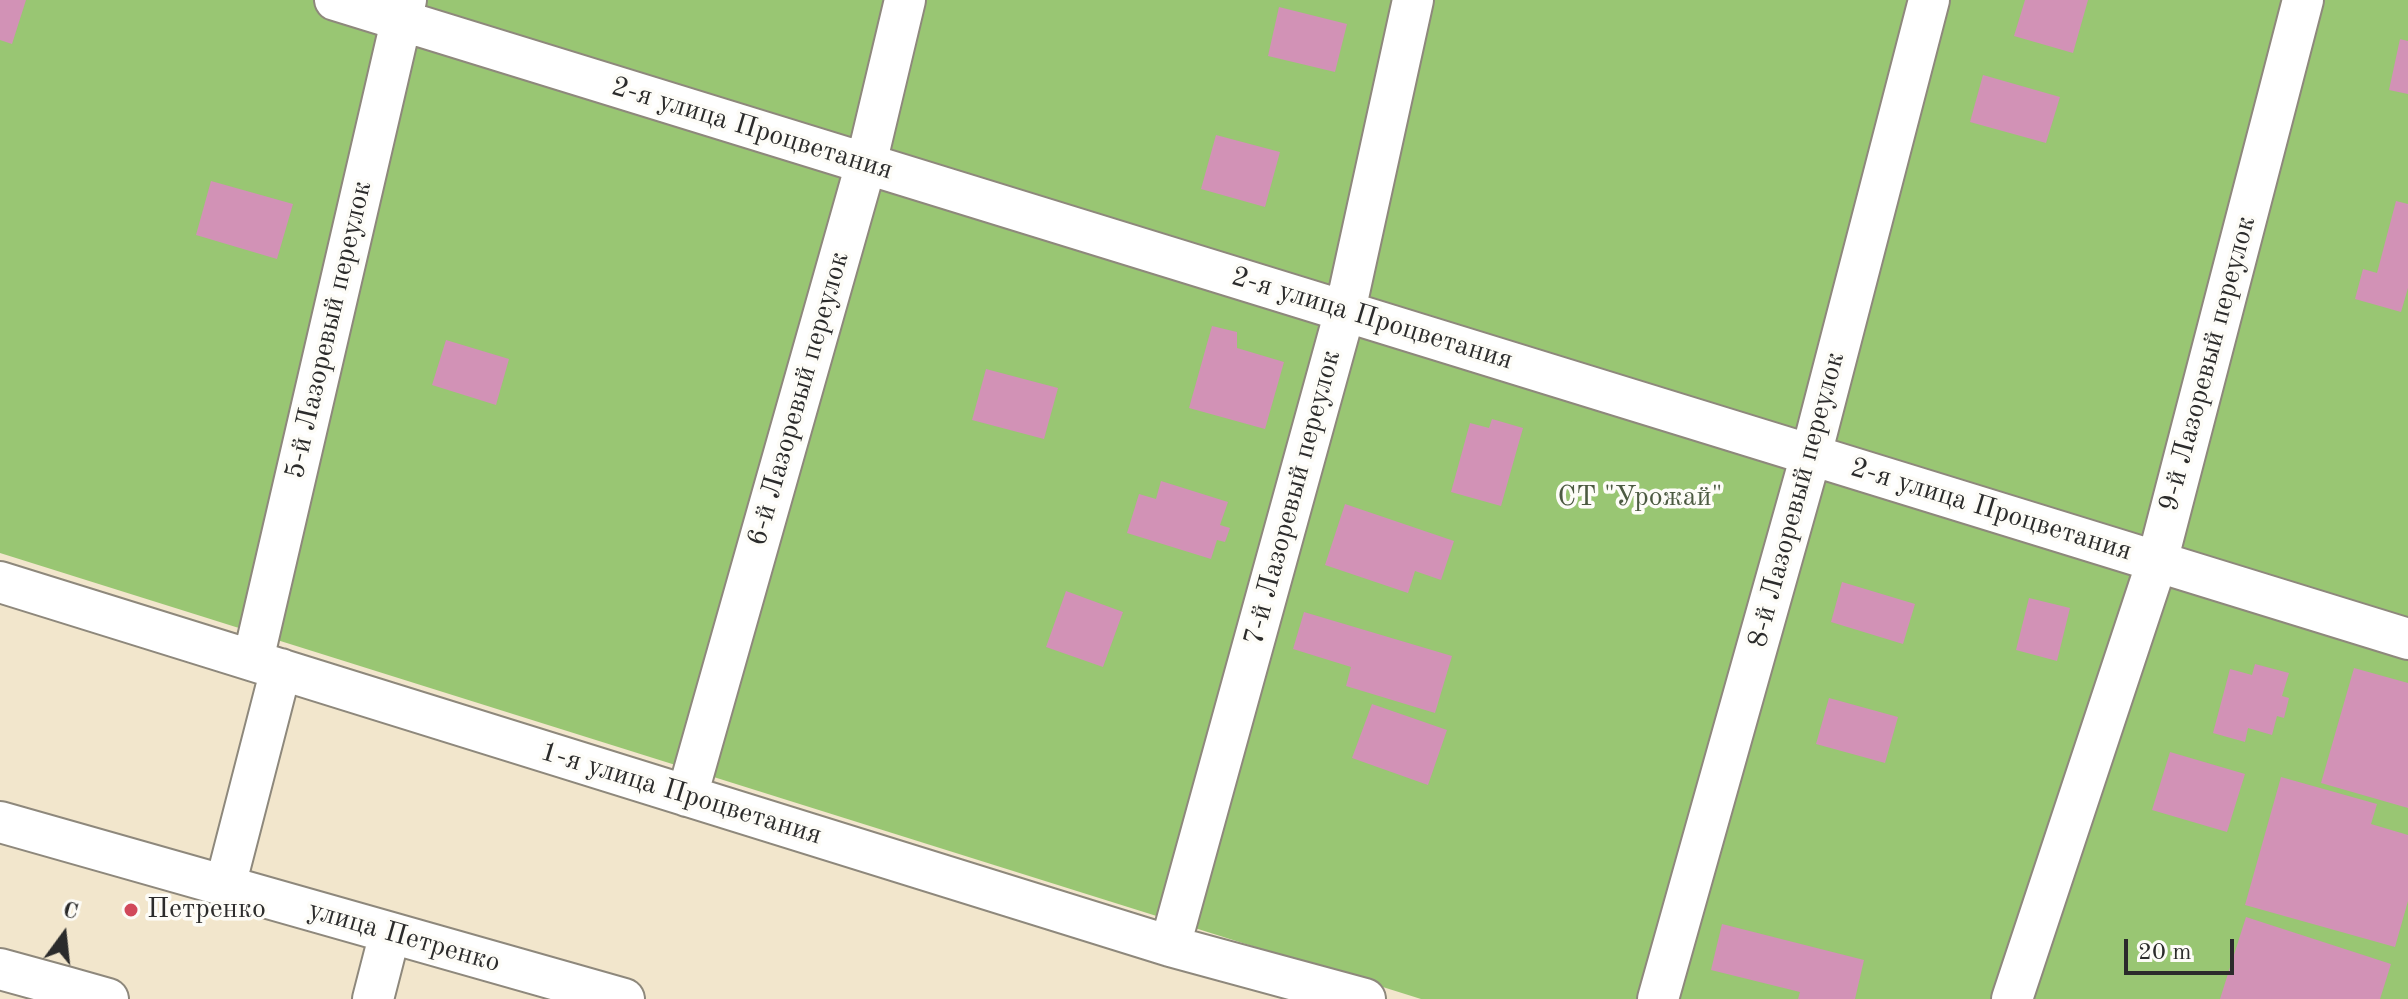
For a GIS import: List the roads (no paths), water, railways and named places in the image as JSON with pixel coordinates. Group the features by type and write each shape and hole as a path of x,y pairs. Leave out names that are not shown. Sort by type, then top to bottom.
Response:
{"street":[{"name":"2-я улица Процветания","path":"335,0 403,10 866,164 2408,639"},
{"name":"6-й Лазоревый переулок","path":"687,796 866,164 905,0"},
{"name":"7-й Лазоревый переулок","path":"1170,946 1345,311 1413,0"},
{"name":"8-й Лазоревый переулок","path":"1658,999 1811,455 1929,0"},
{"name":"9-й Лазоревый переулок","path":"2012,999 2157,562 2303,0"},
{"name":"5-й Лазоревый переулок","path":"225,886 267,665 403,10"},
{"name":"1-я улица Процветания","path":"0,582 1170,946 1365,999"},
{"name":"улица Петренко","path":"0,822 624,999"},
{"path":"373,999 390,933"},
{"path":"0,969 60,992 108,999"}],"place":[{"name":"Петренко","path":"131,910"}],"park label":[{"name":"СТ \"Урожай\"","path":"1640,498"}]}
